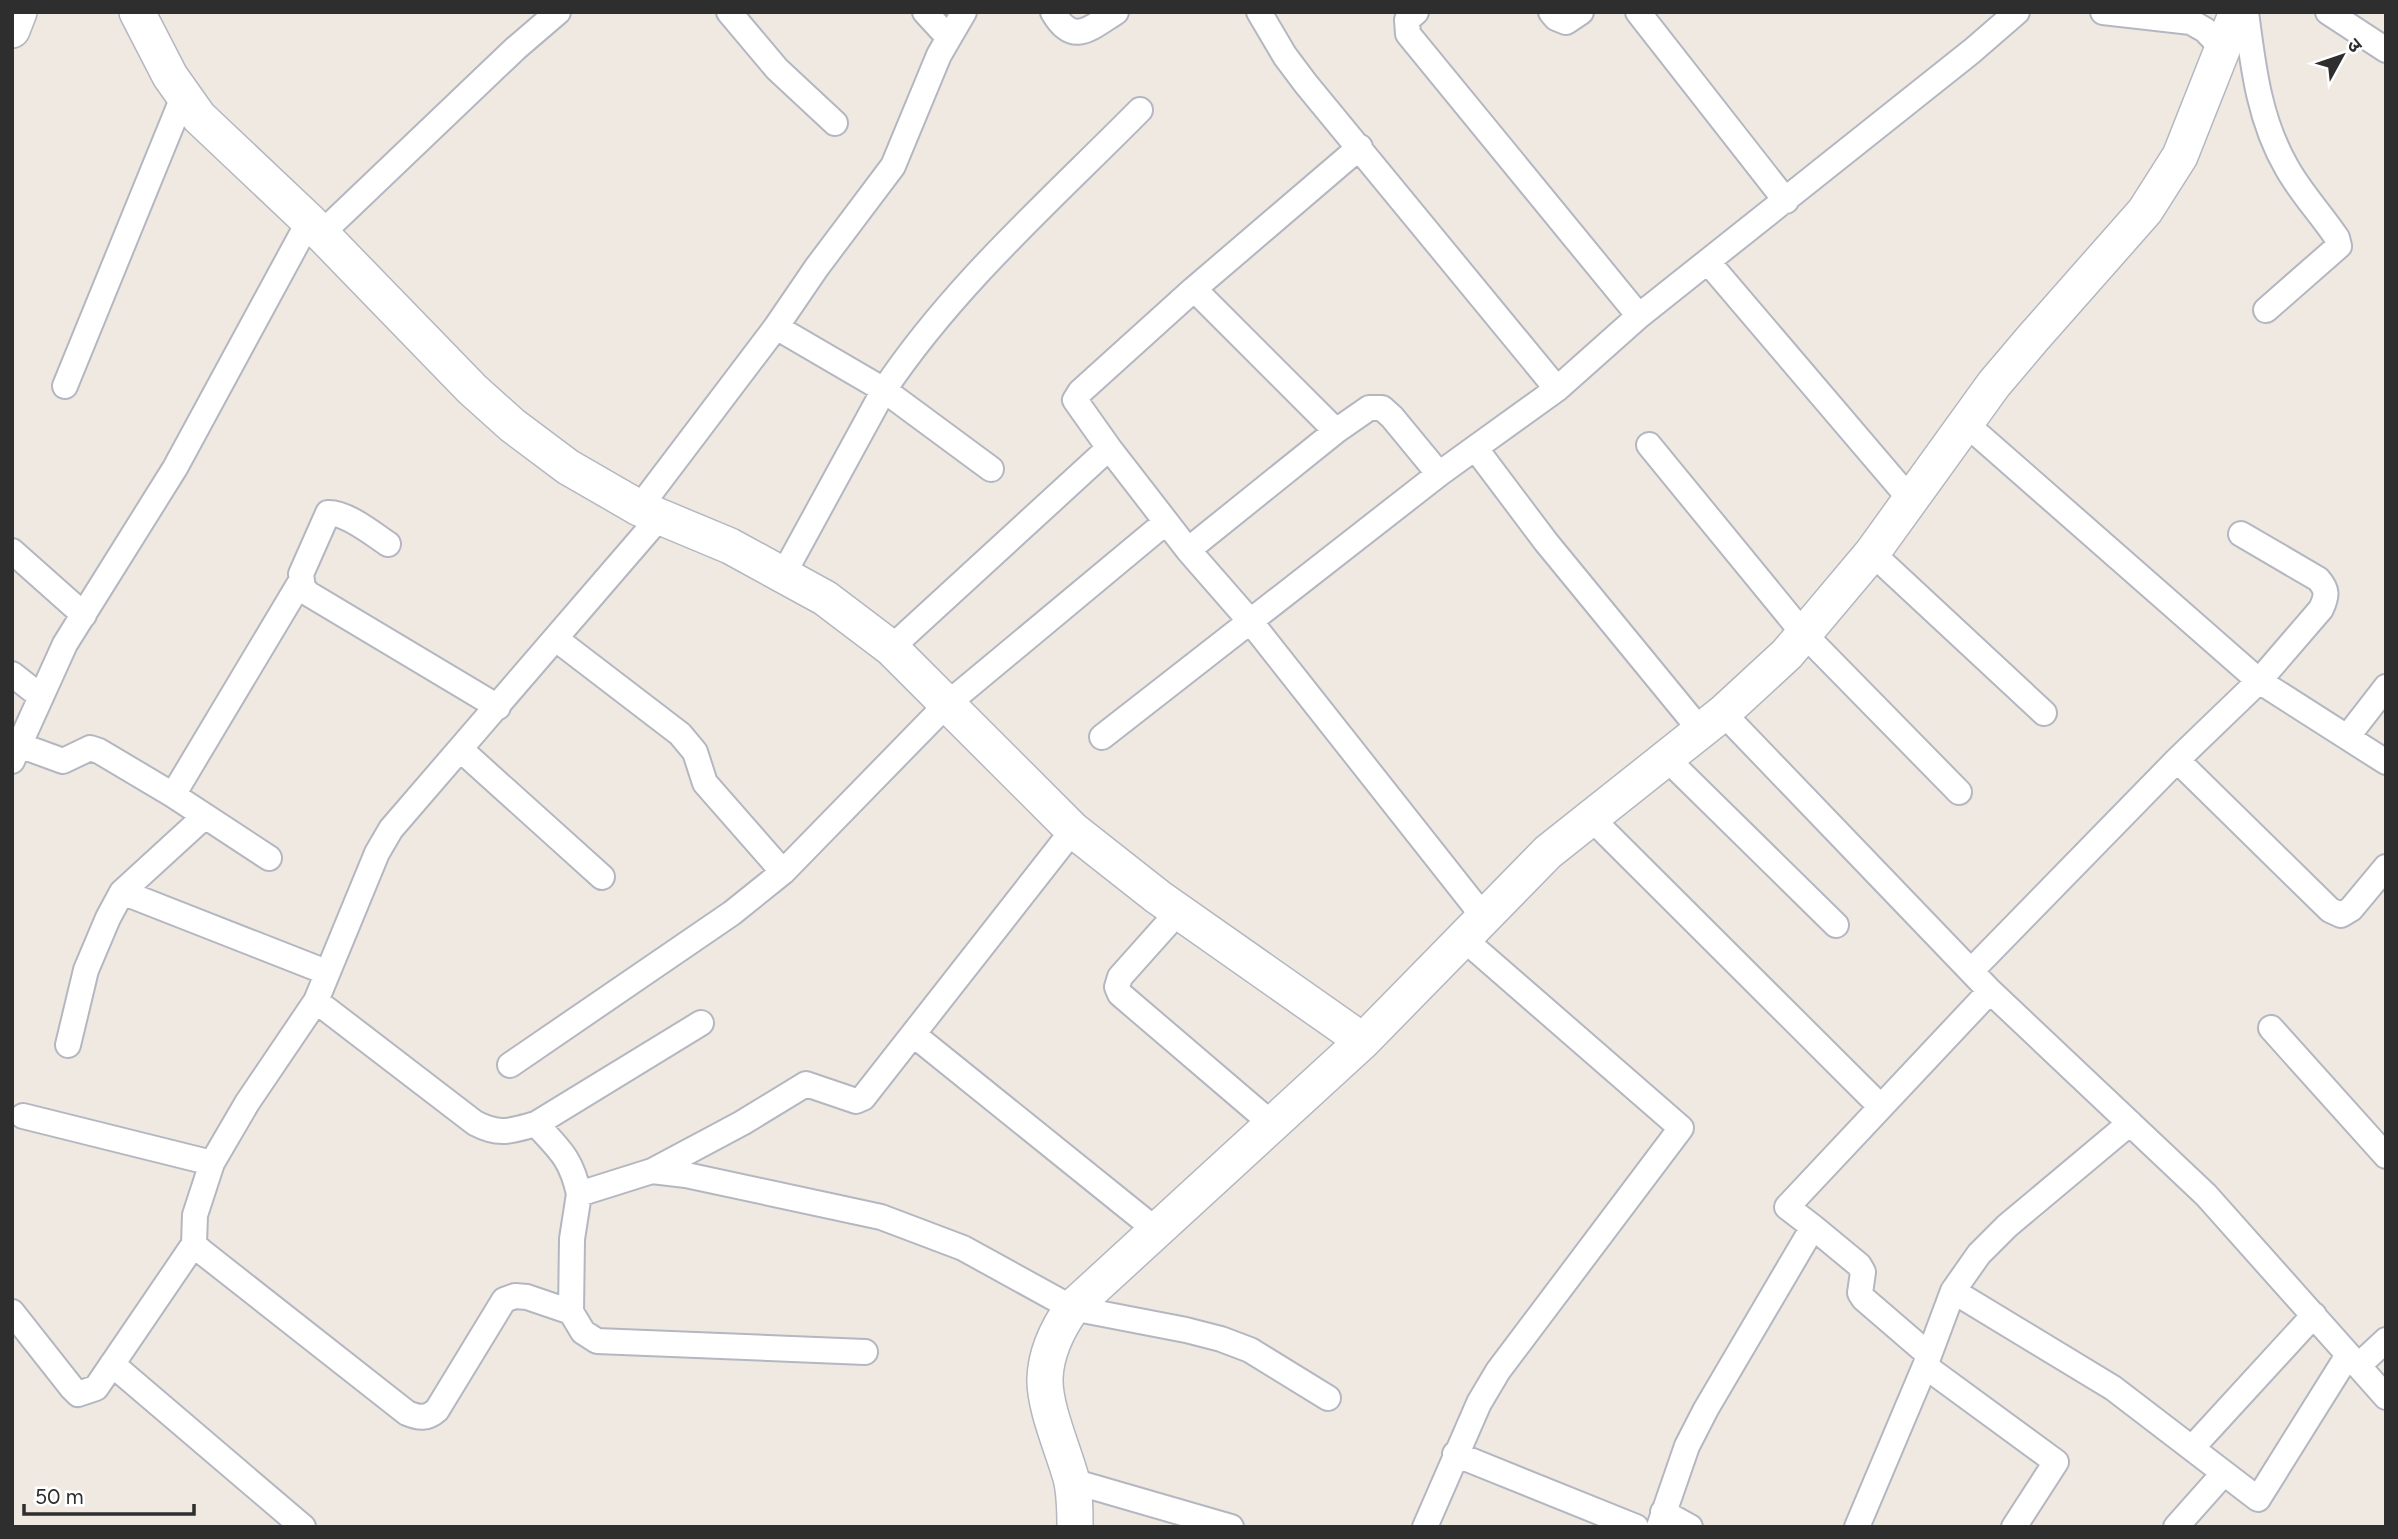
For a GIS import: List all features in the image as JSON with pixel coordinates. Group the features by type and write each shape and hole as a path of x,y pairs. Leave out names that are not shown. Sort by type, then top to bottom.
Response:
{"street":[{"path":"12,30 19,12"},
{"path":"137,12 170,76 199,117 315,228 472,389 512,425 568,467 649,513 730,547 825,598 891,648 1073,830 1178,912 1363,1041"},
{"path":"269,858 173,795 90,748 63,761 16,753 65,644 175,468 315,228 558,12"},
{"path":"729,12 777,69 835,123"},
{"path":"925,12 948,37"},
{"path":"12,1312 78,1394 96,1388 194,1239 195,1215 212,1163 247,1103 316,1001 377,853 391,829 556,639 649,513 817,267 893,166 948,37 964,12"},
{"path":"1053,12 1068,31 1078,33 1091,29 1116,12"},
{"path":"1259,12 1285,56 1558,389"},
{"path":"1416,12 1407,20 1408,34 1639,316"},
{"path":"1551,12 1556,18 1566,22 1581,12"},
{"path":"1638,12 1786,201"},
{"path":"1102,737 1438,474 1558,389 1639,316 1786,201 2017,12"},
{"path":"2104,12 2180,16 2205,30 2234,27"},
{"path":"2328,12 2386,50"},
{"path":"2234,27 2255,77 2273,139 2287,168 2337,238 2339,246 2266,310"},
{"path":"1075,1527 1072,1481 1051,1413 1045,1379 1049,1354 1058,1328 1072,1308 1363,1041 1548,852 1712,722 1780,661 1872,552 1965,423 2032,338 2145,211 2180,156 2234,27"},
{"path":"65,386 183,97"},
{"path":"783,575 884,390 911,352 982,270 1140,110"},
{"path":"1360,147 1194,289 1080,392 1075,400 1188,550 1250,621 1474,928 1681,1128 1498,1371 1479,1403 1424,1527"},
{"path":"1708,262 1910,499"},
{"path":"1194,289 1336,431"},
{"path":"776,327 884,390 991,469"},
{"path":"1188,550 1336,431 1369,408 1382,408 1438,474"},
{"path":"1965,423 2259,681 2386,762"},
{"path":"1649,445 1803,633 1959,792"},
{"path":"891,648 1109,448"},
{"path":"1476,449 1546,542 1712,722 1972,970 1990,991 2173,1161 2386,1397"},
{"path":"388,544 336,512 328,513 301,574 303,588 498,707"},
{"path":"510,1065 732,913 783,872 946,705 1166,522"},
{"path":"1972,970 2177,760 2259,681 2321,609 2326,598 2326,588 2306,571 2241,534"},
{"path":"12,551 84,615"},
{"path":"1872,552 2044,713"},
{"path":"173,795 301,581"},
{"path":"556,639 680,734 695,752 705,783 783,872"},
{"path":"12,674 40,696"},
{"path":"2348,736 2386,687"},
{"path":"460,749 602,877"},
{"path":"1666,758 1836,925"},
{"path":"2177,760 2330,910 2342,915 2351,909 2386,867"},
{"path":"68,1045 86,970 122,892 205,816"},
{"path":"1590,817 1881,1107"},
{"path":"579,1194 653,1171 742,1123 806,1084 856,1101 863,1098 1073,830"},
{"path":"122,892 326,972"},
{"path":"1178,912 1120,977 1117,987 1120,994 1272,1124"},
{"path":"1990,991 1787,1207 1859,1265 1863,1272 1860,1293 1864,1299 1927,1361 2056,1462 2014,1527"},
{"path":"316,1001 475,1123 501,1132 536,1124 701,1023"},
{"path":"2271,1028 2386,1156"},
{"path":"914,1035 1156,1230"},
{"path":"23,1116 212,1163"},
{"path":"1857,1527 1927,1361 1953,1291 1979,1254 2007,1226 2130,1123"},
{"path":"536,1124 574,1169 579,1194 572,1250 571,1312 583,1332 597,1340 865,1353"},
{"path":"653,1171 686,1175 881,1217 963,1248 1072,1308 1221,1339 1250,1350 1328,1398"},
{"path":"1690,1527 1661,1519 1688,1446 1706,1409 1813,1227"},
{"path":"194,1239 407,1413 419,1418 430,1416 437,1410 505,1300 515,1296 527,1297 571,1312"},
{"path":"1953,1291 2113,1388 2258,1499 2353,1361 2386,1340"},
{"path":"2192,1448 2314,1315"},
{"path":"112,1364 303,1527"},
{"path":"1455,1454 1636,1527"},
{"path":"2176,1527 2224,1473"},
{"path":"1072,1481 1231,1527"}]}
